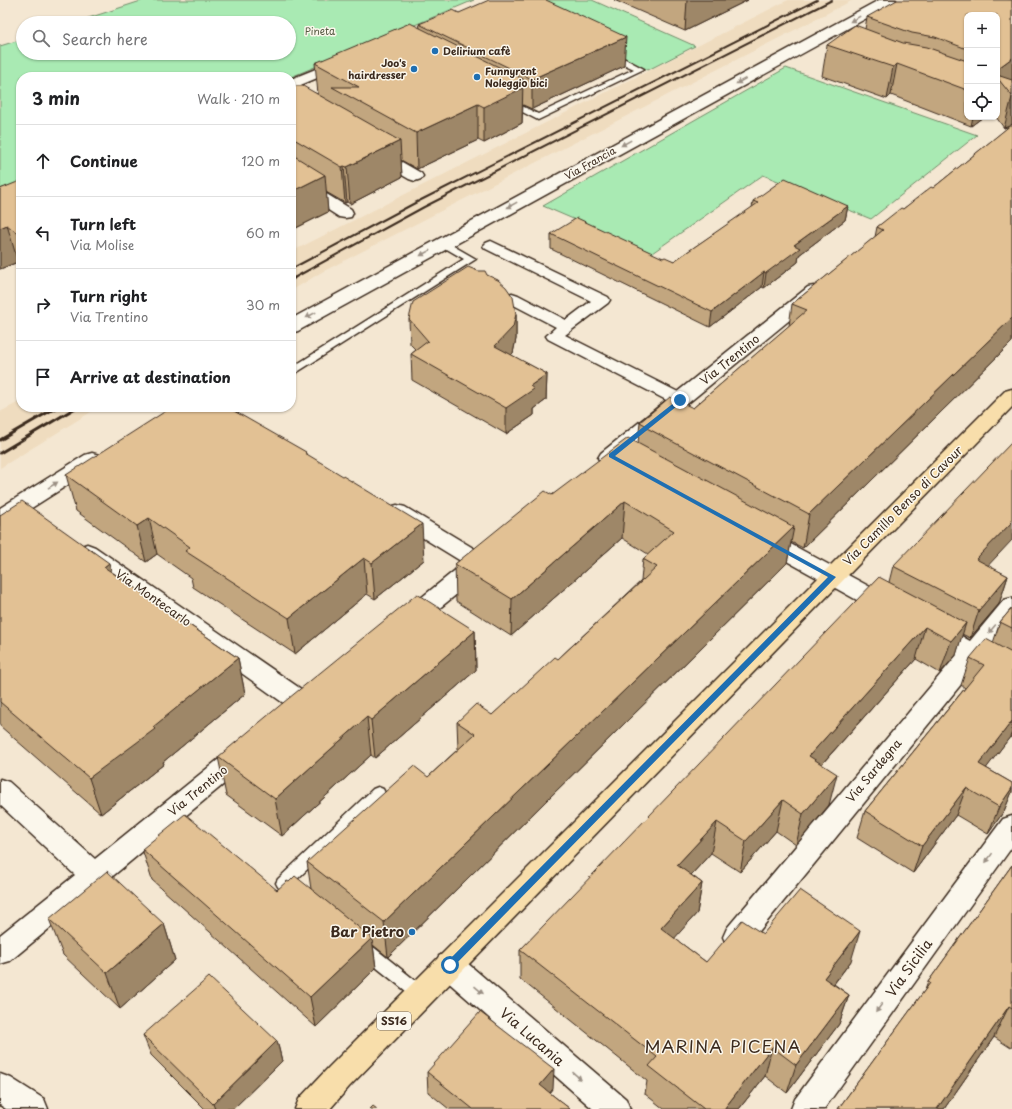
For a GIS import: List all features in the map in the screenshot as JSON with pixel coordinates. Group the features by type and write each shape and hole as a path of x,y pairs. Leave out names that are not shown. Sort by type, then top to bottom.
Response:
{"main road":[{"name":"Via Camillo Benso di Cavour","path":"310,1109 339,1077 1012,395"},
{"name":"Via Camillo Benso di Cavour","path":"304,1109 339,1077"}],"street":[{"name":"Via Francia","path":"296,324 889,0"},
{"path":"819,38 840,46"},
{"path":"296,82 354,58"},
{"path":"360,144 415,176"},
{"path":"296,183 345,213"},
{"path":"491,246 602,300 554,336 680,400"},
{"name":"Via Trentino","path":"593,470 826,282"},
{"path":"512,298 566,326"},
{"path":"236,412 251,423"},
{"path":"0,518 105,452"},
{"path":"611,456 632,467"},
{"path":"379,501 486,558 389,636"},
{"path":"20,506 40,519"},
{"path":"749,531 1012,674"},
{"name":"Via Montecarlo","path":"72,542 314,697 286,720"},
{"name":"Via Sardegna","path":"737,937 1012,606"},
{"name":"Via Trentino","path":"0,952 261,740"},
{"path":"0,789 94,875"},
{"name":"Via Sicilia","path":"806,1109 1012,827"},
{"name":"Via Lucania","path":"450,965 615,1109"},
{"path":"0,1088 33,1109"},
{"path":"0,1097 8,1109"}],"lane":[{"path":"503,100 538,117 640,69 605,52"},
{"path":"296,370 471,259 443,243"},
{"path":"308,903 283,883 378,793"},
{"path":"350,937 421,994"}],"shaded area":[{"path":"788,0 853,0 320,273 296,288 296,249"},
{"path":"16,404 16,412 91,412 0,468 0,412"}],"green space":[{"name":"Pineta","path":"144,0 474,0 296,75 296,72 16,72 16,192 0,199 0,46 16,41 16,60 296,60 296,16 95,16"},
{"path":"515,0 592,0 695,46 648,70 510,2"},
{"path":"786,68 977,135 871,219 763,175 652,253 543,206"}],"building":[{"path":"489,0 546,0 626,37 532,79 419,24 453,10 459,13"},
{"path":"897,0 1012,0 1012,58 1000,67 1000,12 964,12 964,48 935,37 912,33 867,17"},
{"path":"410,23 523,79 513,83 523,88 484,107 478,104 416,133 332,87 359,87 315,63"},
{"path":"855,25 903,43 926,47 964,60 964,89 897,64 893,67 827,45"},
{"path":"1000,76 1012,80 1012,96 1000,81"},
{"path":"296,86 303,86 400,141 347,167 342,167 296,140"},
{"path":"1012,124 1012,318 809,514 645,427 647,426 640,422 670,397 693,408 807,310 792,304 883,230 877,227 931,187 933,188"},
{"path":"296,157 325,175 296,190"},
{"path":"785,178 848,206 794,245 800,248 766,273 764,272 712,312 551,234 577,218 663,258 665,257 674,261 758,203 753,201"},
{"path":"16,183 16,232 7,225 0,228 0,189"},
{"path":"468,267 478,271 485,271 487,275 498,280 506,287 513,297 516,314 513,327 495,346 547,374 530,386 534,389 506,408 411,354 428,341 409,319 413,302"},
{"path":"164,412 236,412 306,452 305,453 422,524 372,563 364,558 289,618 185,551 190,547 149,518 137,526 66,475"},
{"path":"628,438 794,527 384,922 307,862 414,766 428,777 475,734 457,722 476,704 492,715 555,657 558,659 657,567 643,559 674,531 625,501 512,599 455,564 545,491 552,495"},
{"path":"1012,442 1012,522 976,559 1008,576 979,610 893,566"},
{"path":"22,501 109,563 104,567 238,658 153,727 155,729 89,778 0,702 0,515"},
{"path":"879,577 966,623 951,641 925,627 809,756 837,774 803,814 783,800 746,841 717,822 677,865 702,883 661,928 706,962 742,920 763,934 800,890 860,931 824,978 849,995 796,1065 772,1047 724,1109 704,1109 649,1066 657,1057 520,950"},
{"path":"417,594 475,631 371,720 367,717 275,799 218,757 278,707"},
{"path":"1012,608 1012,628 1000,622"},
{"path":"986,639 1012,653 1012,721 979,764 1012,783 1012,788 999,807 966,788 922,846 865,811 984,665 970,658"},
{"path":"185,814 277,890 295,876 372,938 310,997 142,849"},
{"path":"1012,865 1012,1008 1009,1006 937,1109 838,1109 930,983 928,982"},
{"path":"107,871 164,924 107,973 49,919"},
{"path":"209,977 277,1041 213,1104 143,1035"},
{"path":"480,1012 554,1069 540,1085 570,1109 473,1109 427,1072"},
{"path":"373,1106 377,1109 370,1109"}],"railway":[{"path":"296,266 415,203 817,0"},
{"path":"296,277 424,207 832,0"},
{"path":"0,440 48,412"},
{"path":"0,453 69,412"}],"place":[{"name":"Delirium cafè","path":"435,51"},
{"name":"Joo's hairdresser","path":"414,69"},
{"name":"Funnyrent Noleggio bici","path":"477,77"},
{"name":"Bar Pietro","path":"412,932"}],"district":[{"name":"MARINA PICENA","path":"723,1047"}],"route":[{"path":"450,965 833,577 611,456 680,400"}]}
